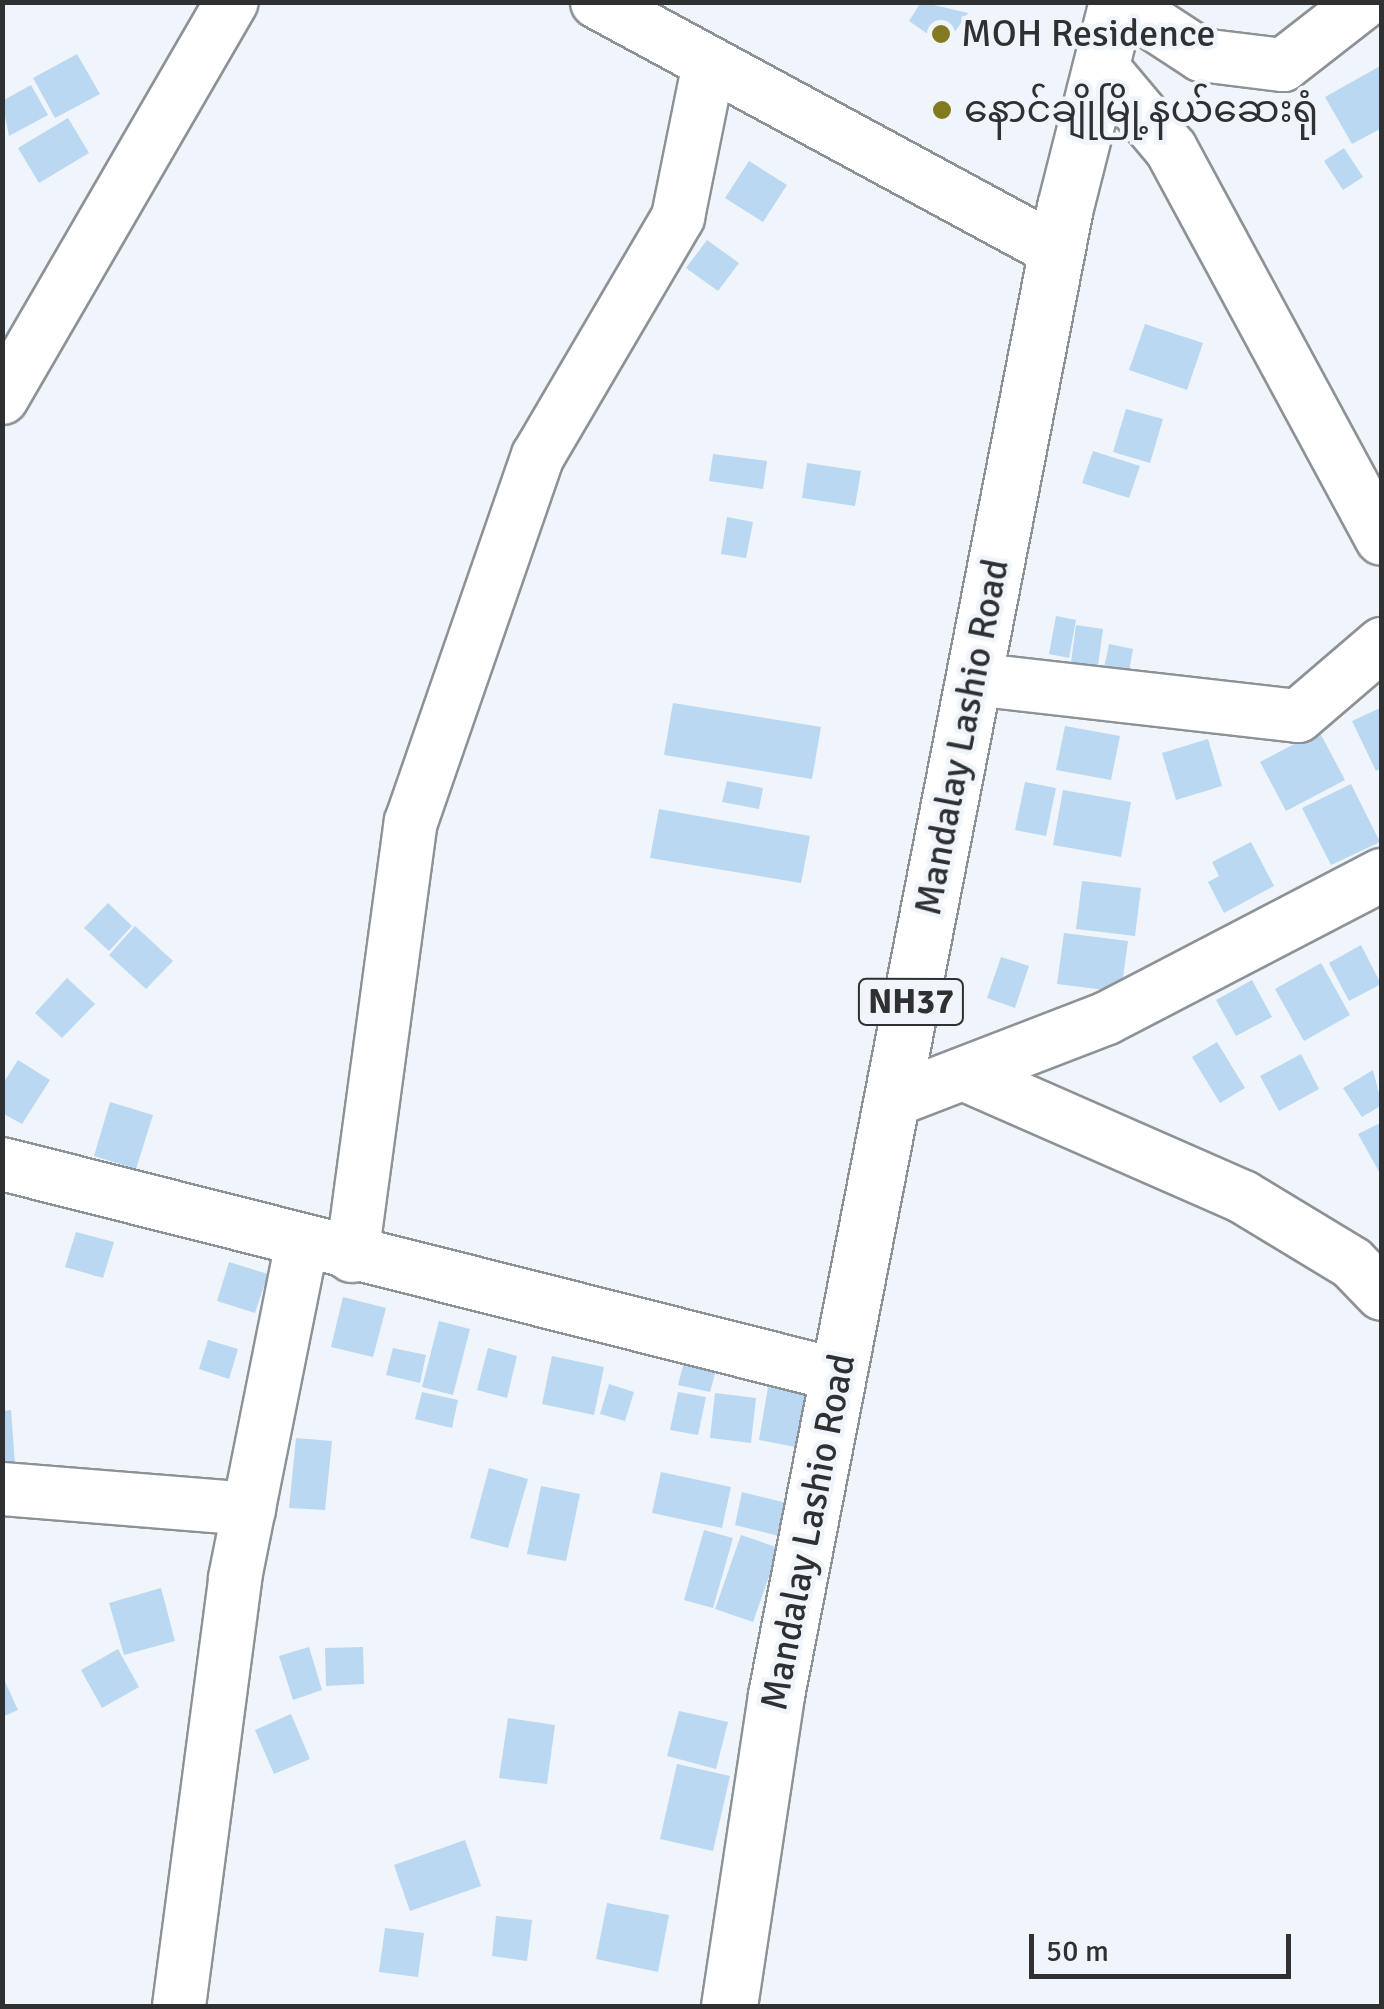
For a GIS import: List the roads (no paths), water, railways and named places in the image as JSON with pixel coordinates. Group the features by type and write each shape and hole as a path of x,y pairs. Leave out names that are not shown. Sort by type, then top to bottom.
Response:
{"highway":[{"name":"Mandalay Lashio Road","path":"729,2006 776,1695 973,679 1057,252 1119,2"}],"street":[{"path":"2,398 232,2"},
{"path":"597,2 1057,252"},
{"path":"1119,2 1200,55 1283,65 1364,2"},
{"path":"352,1256 411,822 538,456 678,218 709,63"},
{"path":"1101,66 1171,149 1382,538"},
{"path":"973,679 1298,716 1382,644"},
{"path":"892,1102 1107,1018 1382,874"},
{"path":"963,1074 1242,1197 1372,1267"},
{"path":"2,1164 302,1244 838,1375"},
{"path":"179,2006 249,1509 302,1244"},
{"path":"2,1490 249,1509"}],"place":[{"name":"MOH Residence","path":"941,34"},
{"name":"နောင်ချိုမြို့နယ်ဆေးရုံ","path":"942,110"}]}
